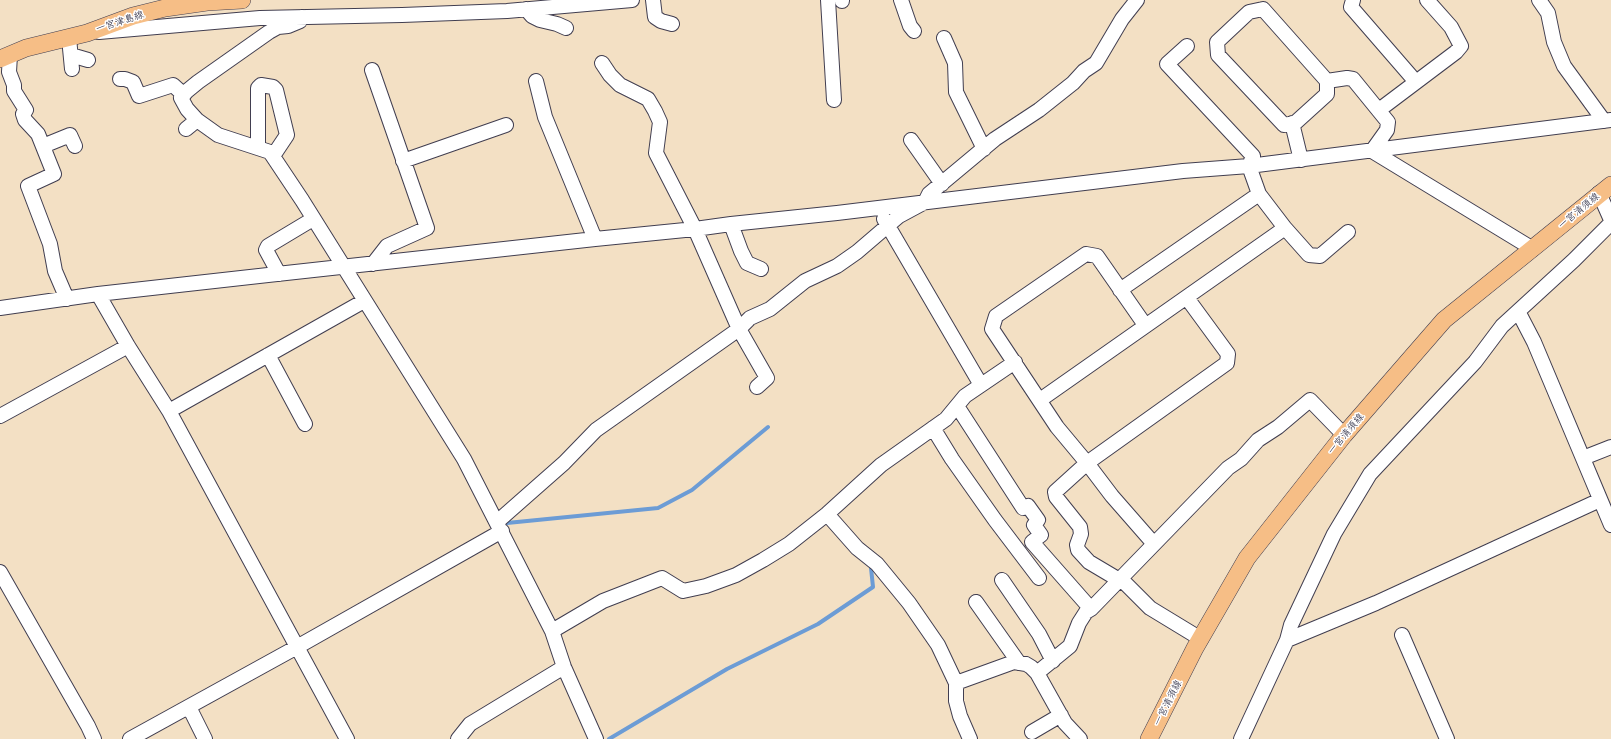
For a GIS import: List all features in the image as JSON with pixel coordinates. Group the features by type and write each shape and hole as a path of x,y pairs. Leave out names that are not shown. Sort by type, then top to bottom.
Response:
{"main road":[{"name":"一宮津島線","path":"3,55 87,33 133,16 165,8 207,2 242,0"},
{"name":"一宮清須線","path":"1149,739 1201,639 1246,558 1344,435 1444,320 1605,189"}],"street":[{"path":"87,33 135,30 252,18 402,15 526,9 632,0"},
{"path":"653,0 656,17 661,21 672,24"},
{"path":"828,0 834,100"},
{"path":"901,0 910,26 914,31"},
{"path":"130,739 297,647 499,527 596,430 739,329 750,318 770,309 805,281 837,266 889,226 899,216 925,202 929,194 995,139 1039,110 1073,83 1084,71 1096,63 1122,19 1137,0"},
{"path":"1353,0 1351,7 1416,82"},
{"path":"1379,110 1456,52 1461,46 1451,27 1427,0"},
{"path":"1543,2 1548,13 1554,42 1564,66 1608,120"},
{"path":"526,9 532,16 540,20 566,28"},
{"path":"1263,9 1327,81 1327,94 1295,123 1284,124 1218,55 1218,42 1249,12 1263,9"},
{"path":"302,17 300,22 288,26 278,27 269,32 198,82 182,98 187,109 197,120 218,135 270,152 314,219 464,459 552,631 564,667 596,739"},
{"path":"68,38 71,62 88,60"},
{"path":"944,38 956,62 956,92 984,148"},
{"path":"1187,46 1167,64 1253,156 1249,166 1259,194 1285,228 1309,255 1315,256 1320,256 1348,232"},
{"path":"3,55 14,85 14,91 26,110 23,114 25,120 38,134 54,174 28,186 50,244 55,271 67,299"},
{"path":"602,63 610,75 620,85 648,99 655,111 660,122 656,153 694,229 739,329 767,378 758,387"},
{"path":"372,70 427,228 387,246 372,264"},
{"path":"1327,81 1347,78 1353,79 1388,122 1387,130 1372,151"},
{"path":"120,79 133,82 138,96 174,85 184,95"},
{"path":"536,81 545,117 595,239"},
{"path":"258,148 258,88 261,85 273,86 276,90 292,134 273,156"},
{"path":"186,129 197,120"},
{"path":"0,308 98,294 694,229 1183,171 1301,160 1608,120"},
{"path":"1292,123 1301,160"},
{"path":"403,161 506,125"},
{"path":"43,146 70,135 75,146"},
{"path":"911,140 942,184"},
{"path":"1372,151 1533,249"},
{"path":"1605,189 1611,220"},
{"path":"1120,290 1259,194"},
{"path":"878,208 981,385"},
{"path":"279,274 266,250 268,246 314,219"},
{"path":"1241,739 1334,534 1370,474 1475,362 1502,326 1574,260 1611,223"},
{"path":"731,224 747,263 761,269"},
{"path":"1040,400 1285,228"},
{"path":"1145,325 1097,256 1086,254 996,316 992,329 1058,427 1087,462 1112,496 1154,544"},
{"path":"98,294 128,346 170,411 347,739"},
{"path":"1187,298 1228,354 1227,363 1087,462 1055,492 1056,497 1080,527 1081,534 1077,545 1078,550 1089,562 1126,584 1150,608 1201,639"},
{"path":"170,411 364,300"},
{"path":"1516,313 1521,317 1534,342 1611,525"},
{"path":"0,416 128,346"},
{"path":"268,355 305,424"},
{"path":"552,631 603,601 662,578 683,591 706,586 736,575 789,544 827,514 881,465 946,419 965,396 1015,362"},
{"path":"1037,673 1070,646 1079,623 1086,612 1091,609 1228,468 1241,459 1258,440 1278,427 1310,400 1344,435"},
{"path":"956,406 1023,508 1028,506 1038,520 1034,525 1041,535 1032,542 1091,609"},
{"path":"933,428 952,459 990,514 1039,578"},
{"path":"1583,458 1611,447"},
{"path":"1287,640 1376,603 1600,500"},
{"path":"827,514 857,548 877,564 909,603 938,645 956,683 956,701 960,716 970,739"},
{"path":"0,572 94,739"},
{"path":"1002,580 1039,634 1053,661"},
{"path":"976,602 1019,663"},
{"path":"1402,635 1447,739"},
{"path":"956,683 1014,662 1031,667 1037,673 1065,723 1080,739"},
{"path":"458,739 470,724 564,667"},
{"path":"189,707 205,739"},
{"path":"1032,732 1061,715"}],"waterway":[{"path":"507,523 658,508 692,490 768,427"},
{"path":"609,739 727,669 818,624 873,587 871,568"}]}
